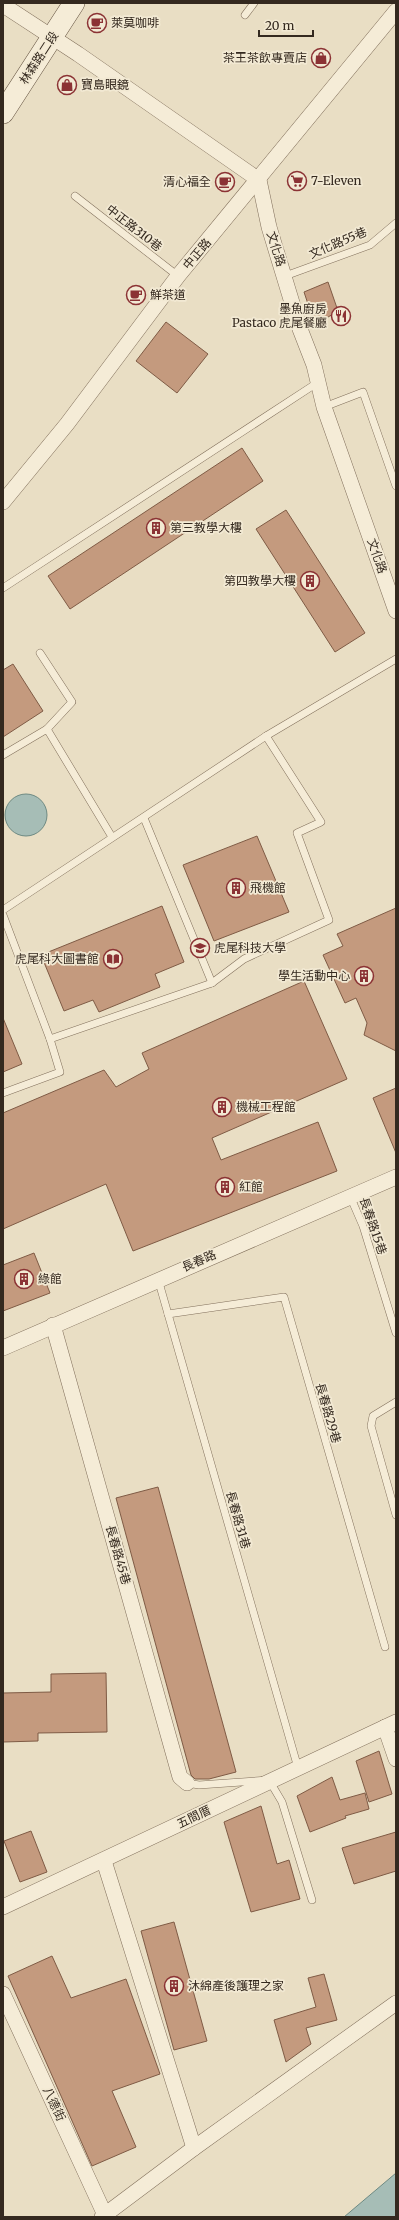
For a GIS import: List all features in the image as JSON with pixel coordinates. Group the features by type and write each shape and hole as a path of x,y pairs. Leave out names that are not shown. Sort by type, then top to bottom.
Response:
{"main road":[{"name":"林森路二段","path":"3,113 53,38 74,3"}],"street":[{"path":"3,5 259,180"},
{"name":"中正路","path":"3,502 67,424 178,276 259,180 396,11"},
{"name":"文化路","path":"259,180 268,227 285,276 300,329 314,365 317,383 324,407 396,611"},
{"name":"長春路","path":"3,1348 158,1279 396,1177"},
{"name":"長春路45巷","path":"53,1325 180,1777 187,1783"},
{"path":"391,1724 396,1759"},
{"name":"五間厝","path":"3,1907 104,1861 268,1780 298,1768 391,1724"},
{"path":"104,1861 194,2148"},
{"name":"八德街","path":"3,1994 104,2216"},
{"path":"104,2216 194,2148 396,2004"}],"lane":[{"path":"245,15 254,3"},
{"name":"中正路310巷","path":"76,196 178,276"},
{"name":"文化路55巷","path":"285,276 370,245 396,223"},
{"path":"3,588 317,383"},
{"path":"324,407 363,392 396,486"},
{"path":"3,755 47,729 72,702 40,653"},
{"path":"3,910 266,736 396,659"},
{"path":"47,729 112,837"},
{"path":"50,1039 212,983 244,959 329,920 297,833 321,822 266,736"},
{"path":"144,818 212,983"},
{"path":"3,915 50,1039 60,1072 3,1093"},
{"name":"長春路15巷","path":"350,1196 363,1226 396,1333"},
{"name":"長春路31巷","path":"158,1279 298,1768"},
{"name":"長春路29巷","path":"168,1314 284,1297 385,1647"},
{"path":"396,1402 373,1416 371,1426 396,1515"},
{"path":"187,1783 199,1785 268,1780 282,1802 312,1900"}],"water":[{"path":"22,794 30,794 38,797 44,803 47,815 44,827 38,833 30,836 22,836 14,833 8,827 5,819 5,811 8,803 14,797"},
{"path":"396,2173 396,2217 344,2217"}],"building":[{"path":"328,282 338,311 315,325 304,292"},
{"path":"166,322 208,354 177,393 136,361"},
{"name":"第三教學大樓","path":"242,448 263,481 70,609 48,576"},
{"name":"第四教學大樓","path":"286,510 365,633 335,652 256,529"},
{"path":"13,664 43,711 3,737 3,670"},
{"name":"飛機館","path":"257,836 289,912 214,941 183,865"},
{"name":"虎尾科大圖書館","path":"162,906 184,962 155,974 160,987 99,1012 93,1000 64,1011 41,955"},
{"name":"學生活動中心","path":"396,908 396,1051 364,1035 367,1023 356,998 345,1003 323,955 343,946 337,934"},
{"name":"機械工程館","path":"304,981 347,1079 212,1138 221,1160 318,1122 337,1171 133,1251 106,1184 3,1229 3,1113 104,1070 116,1087 149,1069 142,1053"},
{"path":"3,1018 22,1064 3,1072"},
{"path":"396,1088 396,1153 373,1098"},
{"name":"綠館","path":"34,1253 50,1293 3,1311 3,1265"},
{"path":"158,1487 236,1772 209,1779 195,1779 191,1775 116,1498"},
{"path":"106,1673 107,1732 38,1733 38,1741 3,1742 3,1693 51,1692 51,1674"},
{"path":"379,1751 392,1794 369,1802 356,1761"},
{"path":"332,1777 340,1800 365,1793 369,1809 345,1816 346,1818 310,1832 297,1796"},
{"path":"261,1806 277,1864 289,1860 300,1899 251,1912 224,1822"},
{"path":"31,1831 47,1872 20,1882 4,1841"},
{"path":"396,1832 396,1871 354,1884 342,1848"},
{"name":"沐綿產後護理之家","path":"174,1922 207,2041 174,2050 141,1931"},
{"path":"52,1956 71,1998 126,1979 160,2074 112,2091 136,2147 92,2166 8,1976"},
{"path":"324,1974 337,2020 306,2028 311,2044 286,2062 274,2020 316,2007 308,1978"}],"place":[{"name":"萊莫咖啡","path":"97,23"},
{"name":"茶王茶飲專賣店","path":"321,58"},
{"name":"寶島眼鏡","path":"67,85"},
{"name":"7-Eleven","path":"297,181"},
{"name":"清心福全","path":"225,182"},
{"name":"鮮茶道","path":"136,295"},
{"name":"墨魚廚房 Pastaco 虎尾餐廳","path":"341,316"},
{"name":"第三教學大樓","path":"156,528"},
{"name":"第四教學大樓","path":"310,581"},
{"name":"飛機館","path":"236,888"},
{"name":"虎尾科技大學","path":"200,948"},
{"name":"虎尾科大圖書館","path":"113,959"},
{"name":"學生活動中心","path":"364,976"},
{"name":"機械工程館","path":"222,1107"},
{"name":"紅館","path":"225,1187"},
{"name":"綠館","path":"24,1279"},
{"name":"沐綿產後護理之家","path":"174,1986"}]}
